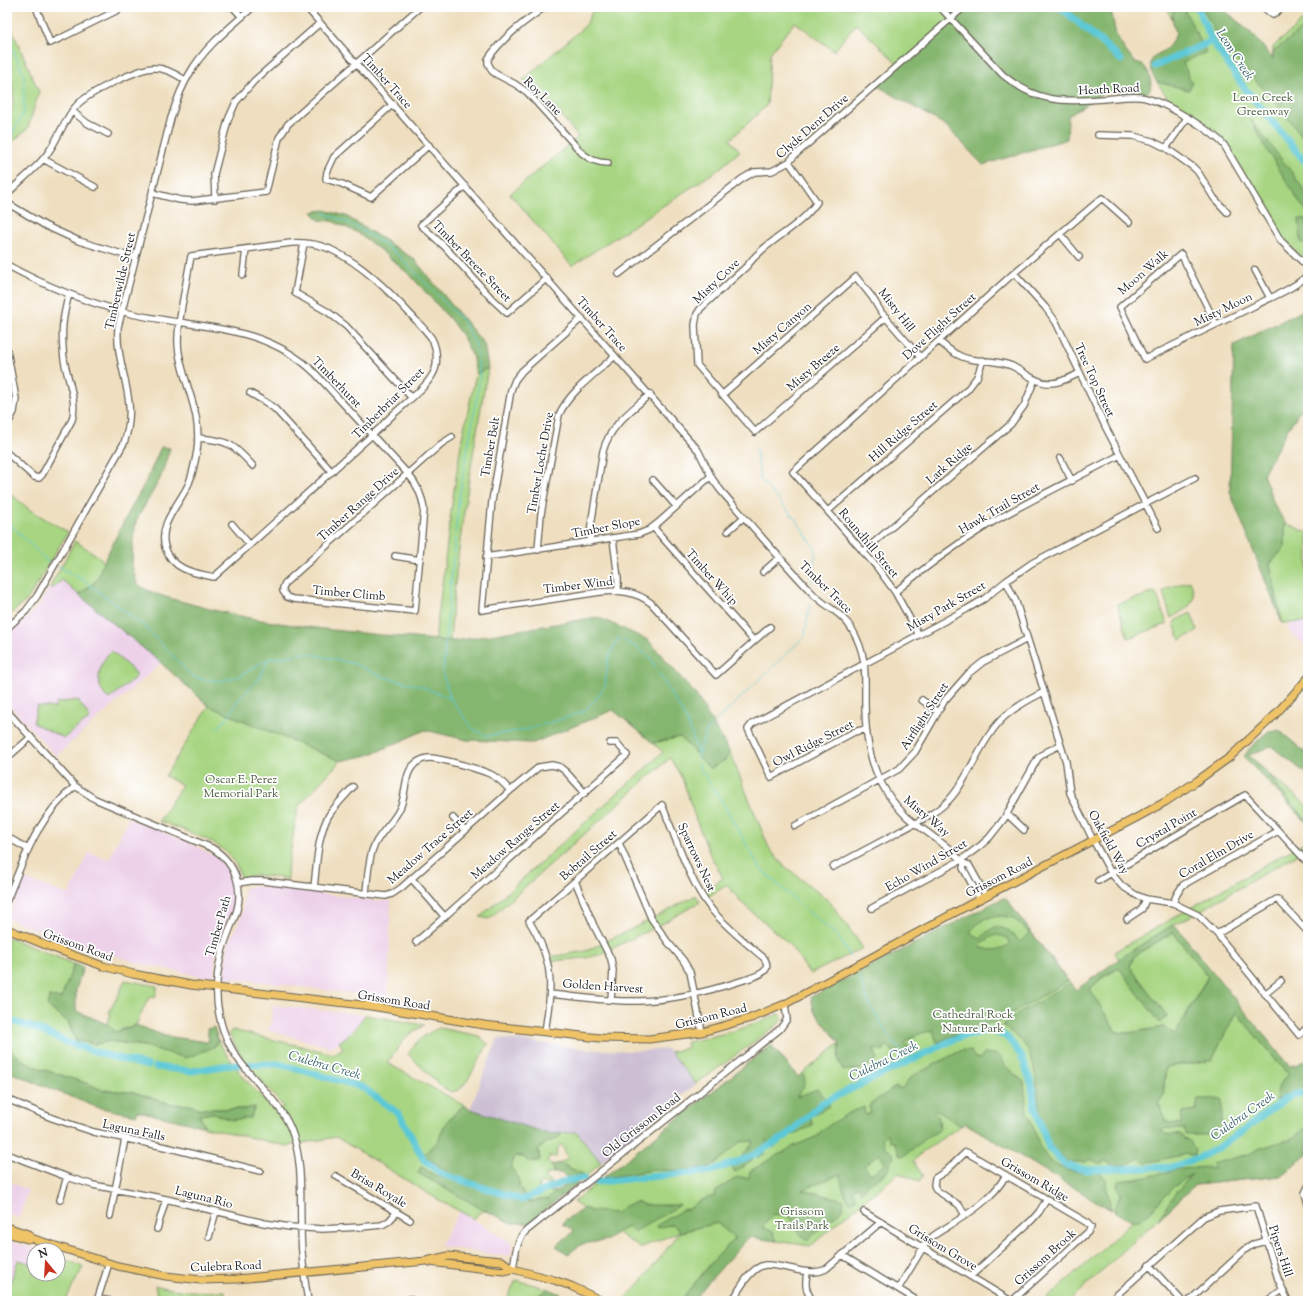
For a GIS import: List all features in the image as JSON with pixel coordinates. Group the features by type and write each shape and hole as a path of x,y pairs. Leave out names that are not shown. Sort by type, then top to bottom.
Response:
{"main road":[{"name":"Grissom Road","path":"7,929 78,958 114,969 171,982 370,1006 484,1025 600,1038 626,1039 667,1037 702,1032 751,1018 785,1004 983,897 1170,799 1214,769 1260,730 1308,678"},
{"name":"Culebra Road","path":"7,1227 28,1234 31,1238 109,1263 166,1276 201,1280 237,1278 426,1261 448,1256 460,1256 502,1261 512,1269 554,1280 602,1301"},
{"name":"Culebra Road","path":"7,1233 27,1240 31,1238"}],"street":[{"path":"36,7 50,43 124,7"},
{"path":"232,7 242,17"},
{"name":"Timberwilde Street","path":"7,628 30,606 121,449 129,426 130,404 118,343 118,327 171,118 178,96 186,80 204,52 253,7"},
{"name":"Timber Trace","path":"306,7 650,394 698,450 711,476 722,492 815,595 843,617 853,631 865,664"},
{"path":"152,193 186,201 215,199 266,192 279,138 291,121 420,7"},
{"name":"Roy Lane","path":"545,7 523,24 499,46 488,59 490,67 496,74 515,84 526,92 588,158 599,163 608,163"},
{"name":"Heath Road","path":"940,7 1003,75 1011,82 1030,93 1051,99 1072,101 1125,97 1141,97 1155,100 1174,110 1216,137 1224,145 1281,241 1308,267"},
{"name":"Clyde Dent Drive","path":"619,274 742,179 754,172 772,171 789,162 964,7"},
{"path":"1263,7 1273,15 1282,7"},
{"path":"215,199 214,174 228,120 236,102 254,80 320,23"},
{"path":"7,194 43,160 52,148 72,111 78,104 89,96 145,69 165,69 186,80"},
{"path":"393,104 334,157 327,172 326,179 342,184 371,197 429,145"},
{"path":"72,111 87,123 108,134"},
{"path":"1166,148 1187,118"},
{"path":"1098,134 1133,136 1152,141 1166,148 1198,172 1214,198 1228,212"},
{"path":"43,160 94,187"},
{"name":"Misty Cove","path":"755,432 698,365 696,319 701,308 707,302 747,266 766,246 794,226 812,209 817,202 789,162"},
{"name":"Timber Breeze Street","path":"465,186 421,225 445,247 493,300 507,313 547,278"},
{"name":"Dove Flight Street","path":"793,472 939,340 1102,198 1129,222"},
{"path":"7,203 46,226 80,241 135,258"},
{"path":"1060,234 1079,257"},
{"name":"Timberbriar Street","path":"179,322 190,256 291,243 304,243 329,249 371,276 394,296 432,340 437,358 434,373 426,384 332,472 214,578 189,572 176,564 167,550 164,539 166,524 183,495 193,470 198,438"},
{"path":"304,243 295,293 328,312 346,326 411,397"},
{"path":"242,275 246,249"},
{"name":"Moon Walk","path":"1146,359 1120,307 1181,254 1216,324"},
{"name":"Timberhurst","path":"7,265 36,281 69,294 122,311 244,334 265,340 285,350 307,365 408,474 418,488 423,503 424,516 415,611"},
{"path":"1255,270 1270,298"},
{"name":"Tree Top Street","path":"1014,274 1052,316 1120,455 1158,528"},
{"name":"Misty Moon","path":"1146,359 1270,298 1296,284 1308,275"},
{"name":"Misty Canyon","path":"722,395 856,277"},
{"name":"Misty Hill","path":"856,277 886,317 920,357"},
{"path":"7,453 34,476 39,478 64,436 74,414 74,405 62,338 62,324 69,294"},
{"name":"Misty Breeze","path":"755,432 886,317"},
{"name":"Timber Belt","path":"482,610 492,501 513,385 518,375 526,367 582,318"},
{"path":"179,322 178,352 195,407 198,438 227,442 238,450 253,466"},
{"path":"939,340 949,350 959,356 1005,363 1045,383 1051,384 1062,381 1080,373"},
{"path":"7,350 16,398 14,412 7,426"},
{"name":"Timber Loche Drive","path":"538,550 541,514 559,415 564,405 571,397 615,356"},
{"name":"Hill Ridge Street","path":"828,511 967,390 977,377 983,360"},
{"name":"Lark Ridge","path":"863,552 1011,424 1024,406 1035,379"},
{"path":"250,392 275,409 332,472"},
{"path":"590,542 591,525 603,450 606,440 616,424 650,394"},
{"name":"Timber Range Drive","path":"283,591 286,583 441,444 452,437"},
{"name":"Hawk Trail Street","path":"895,592 946,552 986,526 1120,455"},
{"path":"1060,458 1072,481"},
{"name":"Roundhill Street","path":"793,472 876,566 895,592 919,635"},
{"name":"Timber Slope","path":"486,557 639,534 653,527 711,476"},
{"name":"Misty Park Street","path":"771,777 748,730 752,724 984,599 1032,563 1196,478"},
{"path":"653,480 676,506"},
{"path":"728,531 744,516"},
{"path":"232,524 250,545"},
{"name":"Timber Whip","path":"653,527 754,641"},
{"path":"613,539 618,590"},
{"path":"395,556 420,560"},
{"path":"763,572 780,557"},
{"name":"Oakfield Way","path":"1006,581 1016,602 1066,762 1070,793 1111,872 1122,886 1136,895 1146,899 1173,903 1198,915 1216,934 1299,1035 1308,1027"},
{"name":"Timber Wind","path":"482,610 618,590 636,594 651,603 716,675 754,641"},
{"name":"Timber Climb","path":"283,591 287,596 307,601 415,611"},
{"path":"754,641 770,627"},
{"name":"Airflight Street","path":"795,826 895,771 911,758 920,746 938,712 953,691 973,669 983,662 1028,639"},
{"name":"Misty Way","path":"865,664 866,729 871,758 879,780 892,800 908,818 952,851 962,862 963,868 983,897"},
{"path":"833,867 938,809 954,795 988,736 1005,715 1020,704 1044,692"},
{"path":"922,700 938,712"},
{"name":"Timber Path","path":"7,711 75,786 94,799 216,851 225,858 232,867 238,883 238,908 223,946 216,988 216,1002 222,1028 230,1048 245,1069 279,1107 293,1134 300,1165 301,1227 308,1301"},
{"name":"Owl Ridge Street","path":"771,777 854,732 866,729"},
{"path":"7,758 31,737"},
{"name":"Meadow Range Street","path":"416,942 627,755 617,743 610,743"},
{"name":"Echo Wind Street","path":"872,908 962,862 989,838 1007,814 1038,758 1060,745"},
{"path":"366,894 370,857 374,846 400,809 408,775 417,762 426,758 436,759 486,772 500,780 510,791"},
{"name":"Meadow Trace Street","path":"238,883 258,880 382,896 392,894 535,769 546,765 560,767 585,793"},
{"path":"7,900 34,836 56,804 75,786"},
{"path":"314,887 320,841 324,827 335,808 353,787"},
{"name":"Crystal Point","path":"1098,881 1111,872 1245,795 1278,831"},
{"name":"Bobtail Street","path":"550,994 550,970 546,953 529,921 662,805"},
{"name":"Sparrows Nest","path":"662,805 689,871 702,897 724,924 764,958 766,965"},
{"path":"1007,814 1024,830"},
{"path":"453,818 465,831"},
{"path":"1278,831 1308,863"},
{"name":"Coral Elm Drive","path":"1173,903 1176,894 1183,885 1278,831"},
{"path":"7,837 28,849"},
{"path":"618,843 651,918 667,941 683,960 690,972 702,1032"},
{"path":"411,878 445,917"},
{"path":"575,881 594,926 611,959 613,970 611,1000"},
{"path":"1127,919 1142,909 1146,899"},
{"path":"1216,934 1277,899 1308,932"},
{"name":"Golden Harvest","path":"550,994 639,1001 668,998 695,994 752,977 764,971 766,965"},
{"path":"1265,994 1281,981"},
{"path":"545,1032 550,994"},
{"name":"Old Grissom Road","path":"512,1269 518,1244 526,1231 780,1028 787,1019 785,1004"},
{"name":"Laguna Falls","path":"7,1100 76,1127 104,1135 170,1148 260,1171"},
{"path":"110,1216 125,1139"},
{"name":"Grissom Ridge","path":"965,1215 959,1205 936,1190 934,1185 936,1178 946,1171 966,1152 1086,1222 1091,1227"},
{"name":"Laguna Rio","path":"7,1154 67,1177 93,1185 166,1199 264,1223 301,1227 343,1228 382,1225 389,1222 397,1212"},
{"path":"898,1289 922,1247 933,1236 965,1215 993,1192 1001,1184 1006,1175"},
{"name":"Brisa Royale","path":"336,1176 410,1220"},
{"path":"60,1200 67,1177"},
{"path":"1307,1190 1308,1204"},
{"path":"158,1229 166,1199"},
{"path":"971,1276 1032,1220 1047,1199"},
{"name":"Pipers Hill","path":"1150,1266 1207,1215 1219,1211 1256,1206 1282,1290 1288,1301"},
{"path":"209,1236 216,1211"},
{"name":"Grissom Grove","path":"864,1212 1011,1301"},
{"path":"744,1301 734,1298 741,1286 754,1270 770,1265 807,1272 821,1271 880,1222"},
{"name":"Grissom Brook","path":"1011,1301 1088,1232 1091,1227"},
{"path":"1189,1301 1246,1249 1254,1244 1266,1241"},
{"path":"842,1255 918,1301"},
{"path":"109,1263 98,1300 110,1301"},
{"path":"1110,1301 1150,1266 1182,1301"},
{"path":"807,1272 805,1286 808,1295 813,1301"},
{"path":"1267,1301 1282,1290"}],"shaded area":[{"path":"62,580 161,663 56,756 7,703 7,635 32,613 39,605 50,587 52,589"},
{"path":"1308,604 1308,648 1287,629"},
{"path":"129,818 183,840 221,859 231,876 235,892 233,908 221,936 215,957 214,974 209,978 138,963 36,930 8,918 24,879 69,895 89,853 109,859"},
{"path":"257,886 380,901 391,900 388,998 224,977 228,944 243,911 244,888"},
{"path":"273,1005 365,1015 357,1026 344,1039 331,1047 267,1030 271,1026"},
{"path":"498,1038 597,1050 641,1051 667,1049 696,1084 601,1163 577,1132 549,1134 470,1109"},
{"path":"7,1181 28,1190 19,1218 7,1214"},
{"path":"460,1211 513,1244 510,1255 506,1256 439,1246"},
{"path":"7,1240 26,1246 26,1262 18,1260 7,1292"}],"green space":[{"path":"7,7 13,32 39,92 28,128 7,147 7,122 13,106 13,89 7,64"},
{"path":"594,7 940,7 951,19 899,65 856,24 834,51 795,22 770,53 767,105 730,140 740,151 719,169 572,266 510,194 578,137 554,106 523,80 586,25"},
{"path":"940,7 1108,7 1117,37 1131,58 1143,65 1150,76 1151,84 1149,91 1146,94 1117,92 1103,93 1068,116 1067,139 983,165 945,125 876,85 951,19"},
{"name":"Leon Creek Greenway","path":"1166,7 1221,7 1253,35 1273,59 1273,47 1308,16 1308,234 1301,242 1308,246 1308,263 1285,241 1279,233 1223,139 1171,103 1157,82 1189,90 1174,66 1181,25 1173,12 1172,19"},
{"path":"1174,7 1183,7 1206,52 1183,63 1192,83 1189,90 1157,82 1151,69 1151,62 1153,59 1156,55 1168,47 1176,33 1172,19"},
{"path":"1202,7 1221,7 1253,35 1273,59 1273,52 1308,24 1308,143 1270,96 1239,63 1215,32"},
{"path":"1250,119 1290,170 1308,196 1308,212 1301,205"},
{"path":"324,210 346,216 414,259 484,344 488,368 476,374 472,355 463,337 450,319 411,276 358,233 332,221 319,220 312,212"},
{"path":"1299,219 1308,219 1308,246 1301,242"},
{"path":"1308,308 1308,400 1289,427 1263,474 1274,504 1285,523 1285,547 1270,564 1282,623 1230,492 1234,345"},
{"path":"488,368 460,538 450,641 435,640 453,496 462,438 476,374"},
{"path":"161,447 170,448 160,479 136,521 133,540 132,566 137,584 143,588 170,598 221,612 251,618 312,628 435,640 455,641 597,617 648,640 696,695 730,753 725,760 710,769 680,737 653,743 613,710 533,743 467,740 425,730 379,751 340,761 209,706 161,663 79,595 97,580 103,563 147,479"},
{"path":"7,491 30,510 68,532 27,600 7,617"},
{"path":"1285,523 1308,533 1308,622 1282,623 1270,564 1285,547"},
{"path":"75,541 101,558 103,563 97,580 79,595 62,580 52,589 50,587"},
{"path":"1190,581 1194,595 1191,604 1171,618 1163,592 1165,589"},
{"path":"1153,593 1157,595 1167,624 1128,638 1117,604"},
{"path":"1191,613 1198,631 1180,640 1174,624 1176,620"},
{"path":"111,651 136,673 136,677 109,699 101,688 99,675 103,662"},
{"path":"78,700 90,718 64,738 33,723 37,706 55,708 56,703"},
{"name":"Oscar E. Perez Memorial Park","path":"209,706 340,761 298,807 287,871 288,879 257,875 241,878 233,859 221,848 195,834 159,821 182,785 165,776"},
{"path":"1279,730 1308,755 1308,775 1271,746 1249,755 1271,776 1279,789 1299,811 1308,824 1244,757 1249,749 1266,733"},
{"path":"680,737 710,768 725,760 730,753 769,848 781,863 830,902 863,948 810,974 789,944 743,904 727,885 707,897 703,891 723,878 711,857 696,820 682,778 670,758 489,919 480,917 663,752 653,743"},
{"path":"1271,776 1308,806 1308,822 1279,789"},
{"path":"1308,840 1308,848 1184,920 1174,924 1119,959 1114,952"},
{"path":"696,895 700,902 665,922 599,955 585,958 552,961 550,957 586,951 660,915"},
{"path":"1003,898 1006,899 1068,981 997,1022 978,1025 937,1043 933,1030 917,1035 904,1044 910,1047 911,1051 908,1054 901,1049 893,1052 889,1047 885,1046 883,1051 874,1048 877,1059 861,1069 852,1070 843,1070 838,1058 840,1043 814,1011 811,997","holes":["1002,916 1013,918 1030,933 1021,942 1008,930 996,926 980,939 970,932 977,924 984,920","997,935 1006,937 1010,944 996,950 981,947 980,944"]},
{"name":"Cathedral Rock Nature Park","path":"1006,899 1076,991 1158,1104 1163,1096 1166,1067 1212,1060 1236,1011 1284,1070 1290,1073 1279,1085 1308,1066 1308,1154 1280,1176 1195,1185 1069,1301 1044,1301 1133,1221 965,1123 928,1148 913,1161 923,1176 919,1181 899,1173 844,1217 811,1246 749,1237 786,1196 686,1229 640,1248 573,1202 771,1045 798,1077 840,1043 814,1011"},
{"path":"1174,924 1289,1066 1298,1064 1308,1059 1308,1085 1275,1101 1279,1085 1289,1073 1284,1070 1236,1012 1212,1060 1166,1067 1163,1096 1158,1104 1168,1123 1181,1124 1183,1112 1196,1110 1198,1099 1222,1099 1222,1135 1186,1135 1185,1129 1166,1128 1161,1132 1166,1134 1182,1135 1184,1139 1190,1141 1195,1150 1194,1155 1191,1156 1186,1154 1146,1163 1140,1158 1131,1163 1122,1165 1114,1165 1105,1161 1100,1164 1090,1159 1086,1162 1068,1162 1051,1145 1044,1130 1034,1067 1030,1055 1022,1041 1003,1026 1006,1021 1070,983 1076,990 1119,959","holes":["1173,932 1208,977 1175,1034 1164,1027 1129,1033 1116,1032 1090,989 1103,977 1119,968 1160,1023 1167,1016 1130,967 1134,956"]},
{"path":"1173,932 1208,976 1175,1034 1163,1027 1129,1033 1116,1032 1090,990 1096,983 1119,968 1160,1022 1167,1016 1130,967 1134,956"},
{"path":"7,937 74,964 61,1000 47,1006 68,1022 76,1041 96,1044 110,1041 144,1046 214,1047 218,1040 236,1068 272,1109 284,1107 243,1059 229,1034 232,1030 334,1054 343,1048 339,1042 354,1030 365,1015 424,1025 406,1037 387,1063 464,1105 446,1122 438,1141 424,1155 447,1171 449,1180 436,1176 421,1167 442,1187 491,1212 483,1211 474,1219 437,1199 336,1137 287,1146 205,1127 199,1115 213,1113 232,1120 255,1107 245,1109 201,1109 190,1106 170,1104 133,1092 102,1090 89,1084 41,1069 22,1060 7,1047"},
{"path":"74,964 83,967 76,990 76,1011 107,1024 115,1032 136,1025 165,1036 207,1042 209,1041 207,1029 214,1027 218,1040 214,1047 186,1058 144,1046 110,1041 96,1044 76,1041 68,1022 47,1006 49,996 61,999"},
{"path":"125,980 157,986 157,990 155,998 149,997 136,1025 115,1032 107,1024 111,1014 109,1013"},
{"path":"778,1014 782,1017 782,1020 777,1025 696,1084 670,1052 687,1048 686,1042 733,1031"},
{"path":"439,1028 479,1036 488,1044 467,1081 459,1090 451,1092 441,1086 408,1054 421,1038"},
{"path":"771,1045 798,1077 802,1073 804,1077 804,1086 797,1097 817,1089 829,1102 829,1106 811,1116 812,1125 803,1131 783,1139 774,1148 766,1140 765,1153 758,1158 757,1155 754,1156 752,1161 735,1172 732,1167 751,1146 753,1141 740,1142 719,1161 709,1167 679,1171 655,1170 603,1178"},
{"path":"7,1047 22,1060 41,1069 89,1084 102,1090 133,1092 170,1104 190,1105 201,1109 245,1109 255,1107 250,1118 232,1120 213,1113 199,1115 205,1127 138,1111 136,1115 96,1107 7,1071"},
{"name":"Grissom Trails Park","path":"962,1050 971,1051 974,1057 980,1059 985,1053 994,1054 1001,1057 1006,1067 1024,1082 1027,1113 1040,1147 1048,1159 1066,1170 1081,1172 1086,1169 1095,1168 1107,1180 1106,1184 1111,1210 965,1123 961,1126 935,1109 934,1111 938,1115 940,1128 937,1132 928,1136 905,1155 900,1156 894,1142 890,1141 887,1133 882,1138 885,1148 893,1153 894,1158 890,1162 890,1167 881,1177 868,1184 861,1192 859,1186 852,1190 855,1200 850,1202 844,1192 841,1174 802,1190 844,1200 843,1209 807,1240 798,1232 792,1219 787,1216 774,1214 762,1227 773,1232 777,1241 749,1237 698,1294 704,1301 699,1301 695,1298 693,1301 680,1301 712,1262 735,1238 717,1223 680,1232 673,1224 657,1228 656,1226 682,1210 691,1208 699,1201 714,1196 717,1190 738,1177 749,1178 750,1171 794,1146 818,1136 822,1130 847,1114 864,1106 865,1115 871,1113 869,1107 872,1103 895,1087 902,1089 911,1077","holes":["879,1154 886,1163 871,1174 864,1166"]},
{"path":"464,1105 470,1109 549,1134 562,1133 558,1138 546,1143 538,1150 540,1160 530,1163 522,1156 515,1156 511,1168 519,1178 519,1187 529,1202 548,1199 555,1192 568,1184 568,1177 561,1173 553,1173 552,1165 560,1163 586,1176 529,1223 511,1223 473,1204 418,1173 421,1167 436,1176 449,1179 446,1171 423,1155 438,1141 446,1122"},
{"path":"1308,1126 1308,1154 1280,1176 1195,1185 1157,1221 1174,1195 1192,1174 1174,1186 1145,1217 1133,1222 1114,1211 1121,1193 1117,1188 1119,1181 1147,1177 1179,1169 1208,1167 1214,1170 1214,1166 1212,1164 1249,1154 1261,1148 1293,1138"},
{"path":"577,1132 601,1163 586,1176 560,1163 568,1158 561,1144 558,1148 556,1157 550,1156 547,1161 552,1165 553,1173 546,1175 546,1178 551,1183 549,1185 542,1182 538,1187 545,1191 555,1192 548,1199 529,1202 519,1187 519,1178 511,1168 515,1156 540,1160 538,1150 546,1143 558,1138 562,1133"},
{"path":"637,1202 645,1205 680,1205 634,1232 628,1227 617,1232 608,1240 582,1244 568,1254 556,1246 574,1231 563,1224 565,1220 585,1208 591,1211 617,1213 624,1206"},
{"path":"717,1223 736,1239 712,1262 680,1301 623,1301 641,1282 680,1232"},
{"path":"18,1260 26,1262 26,1282 66,1282 66,1260 83,1267 65,1301 7,1301 7,1292"},
{"path":"516,1280 549,1289 529,1301 506,1301"},
{"path":"155,1285 190,1291 225,1291 226,1301 158,1301"},
{"path":"549,1289 561,1294 559,1301 529,1301"}],"waterway":[{"path":"1060,7 1121,60"},
{"name":"Leon Creek","path":"1197,7 1212,41 1243,86 1308,165"},
{"path":"7,31 8,38 24,75 24,111 13,133 7,139"},
{"path":"1155,66 1212,41"},
{"path":"324,213 349,223 373,237 397,254 462,320 476,345 480,379 459,497 445,642 443,675 451,699"},
{"path":"756,448 760,479 797,521 816,550 812,583"},
{"path":"7,521 48,562 53,564"},
{"path":"56,565 83,580 144,626 192,676 204,680 220,681 240,676 268,659 307,653 355,664 383,677 421,686 451,699 473,729 487,736 529,729 584,711 596,699 605,686 608,659 618,638 627,642 650,658 687,721 698,753 699,767 720,798 760,868 805,909 838,936 850,957"},
{"path":"698,753 707,730 805,636 810,601"},
{"path":"217,729 233,710 238,700 260,677 268,661"},
{"path":"860,978 867,1000 891,1040 906,1056 915,1059"},
{"name":"Culebra Creek","path":"7,1020 32,1027 69,1043 148,1066"},
{"name":"Culebra Creek","path":"596,1182 711,1171 748,1158 785,1137 822,1103 959,1037 990,1030 1007,1037 1021,1055 1032,1085 1035,1108 1049,1148 1065,1165 1087,1170 1172,1167 1198,1158 1218,1148 1282,1101 1295,1094 1308,1093"},
{"name":"Culebra Creek","path":"156,1067 192,1071 229,1065 279,1064 362,1087 399,1114 424,1160 442,1174 522,1200 566,1181 584,1178"}]}
